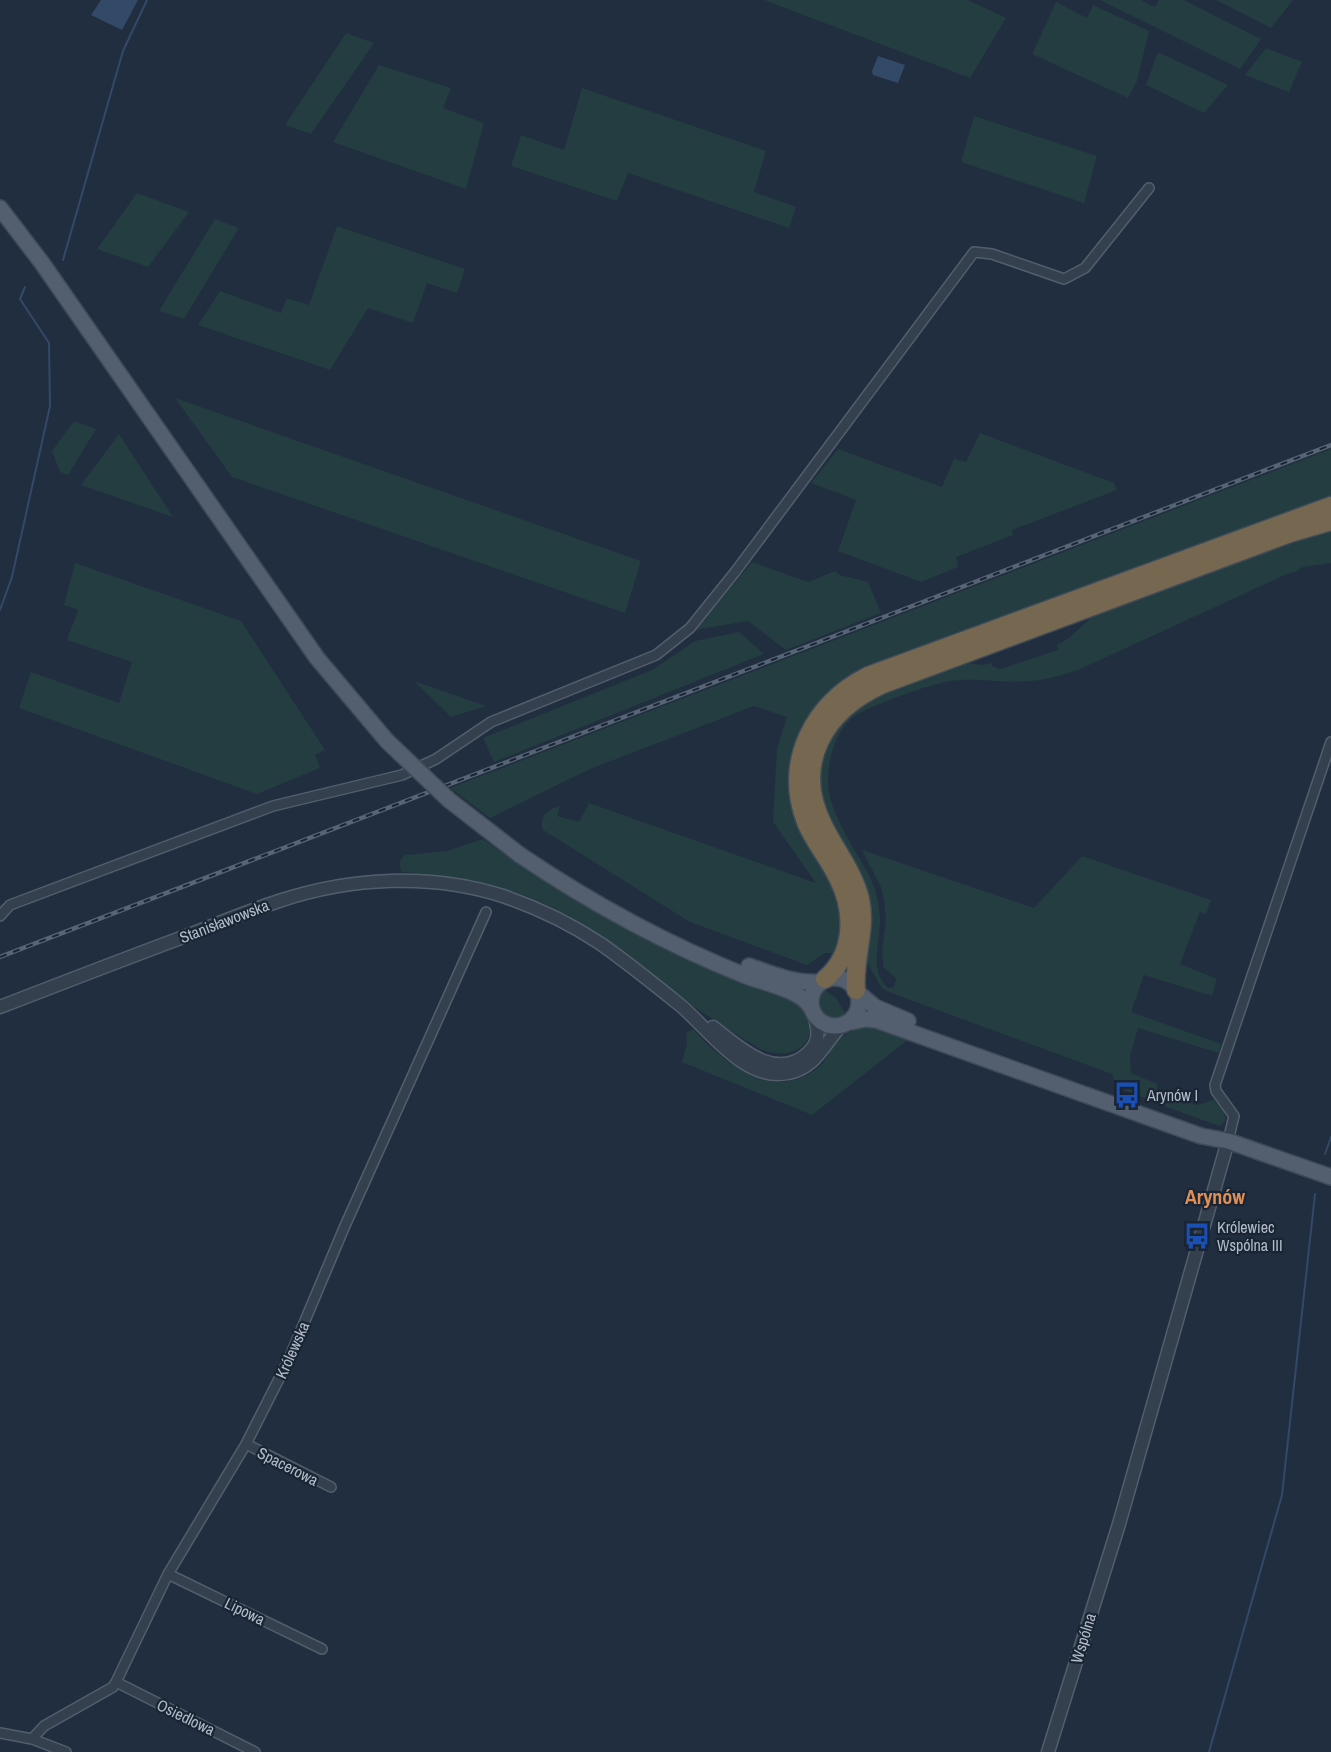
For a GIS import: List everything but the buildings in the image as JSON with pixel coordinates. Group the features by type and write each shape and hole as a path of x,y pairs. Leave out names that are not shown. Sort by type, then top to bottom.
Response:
{"highway":[{"path":"822,981 838,965 847,945 848,906 838,878 807,822 801,802 799,781 801,758 808,734 832,699 857,681 883,670 1326,509"},
{"path":"856,991 855,973 862,930 861,904 853,878 818,813 812,785 812,768 820,740 844,706 866,691 883,684 1290,533 1331,521"}],"main road":[{"path":"0,207 42,263 317,658 387,741 449,800 520,855 659,938 746,976 787,990 807,1001 818,1019 830,1026 866,1019 876,1020 1201,1136 1228,1141 1331,1177"},
{"path":"602,906 742,964 796,981 805,983 843,978 870,1004 891,1015 990,1053 1212,1131 1228,1141"},
{"path":"812,1011 811,996 822,981"},
{"path":"845,1024 858,1009 856,991"}],"street":[{"path":"0,916 10,905 273,806 402,775 436,759 492,722 656,655 690,628 735,572 974,252 993,254 1064,279 1085,267 1096,256 1149,188"},
{"path":"1228,1141 1234,1116 1216,1091 1215,1085 1331,742"},
{"name":"Stanisławowska","path":"0,1007 280,900 356,883 392,880 458,886 513,900 567,924 616,956 682,1007"},
{"name":"Królewska","path":"32,1739 44,1726 113,1687 116,1682 168,1574 246,1444 288,1361 344,1228 486,912"},
{"path":"682,1007 753,1056 767,1063 776,1064 790,1063 803,1058 815,1046 818,1033 812,1011"},
{"path":"682,1007 738,1058 758,1070 773,1074 787,1074 809,1065 817,1058 831,1036 845,1024"},
{"name":"Wspólna","path":"1048,1752 1119,1524 1228,1141"},
{"name":"Spacerowa","path":"246,1444 331,1487"},
{"name":"Lipowa","path":"168,1574 322,1649"},
{"name":"Osiedlowa","path":"116,1682 255,1752"},
{"path":"0,1733 32,1739 66,1752"}],"green space":[{"path":"764,0 968,0 1006,18 970,78"},
{"path":"1100,0 1141,0 1155,7 1159,0 1184,0 1261,39 1240,69"},
{"path":"1216,0 1293,0 1271,28"},
{"path":"1056,2 1087,18 1093,5 1149,31 1137,81 1128,98 1032,54"},
{"path":"346,33 374,43 311,134 285,125"},
{"path":"1266,48 1302,62 1289,92 1245,75"},
{"path":"1158,52 1228,85 1204,113 1146,85"},
{"path":"379,65 451,88 443,108 484,123 466,189 333,142"},
{"path":"582,88 766,151 754,192 796,207 789,228 628,173 617,201 511,166 521,135 564,150"},
{"path":"974,116 1097,156 1084,203 961,162"},
{"path":"137,193 189,212 148,267 97,249"},
{"path":"215,219 239,228 184,319 159,311"},
{"path":"337,226 465,269 457,293 427,283 413,323 368,308 330,370 198,325 220,291 281,313 287,298 309,305"},
{"path":"175,398 641,561 625,613 232,477"},
{"path":"74,421 96,429 68,475 60,472 52,451"},
{"path":"980,433 1114,483 1117,490 1012,530 1013,535 956,557 958,567 921,582 838,551 856,500 811,483 838,449 942,487 954,459 966,462"},
{"path":"119,434 173,517 81,485"},
{"path":"1331,449 1331,502 1153,561 861,674 807,723 827,868 844,912 839,953 825,953 807,965 690,922 543,830 543,817 552,809 560,806 557,816 579,822 589,803 816,883 773,822 777,748 787,717 754,706 590,769 490,818 450,788"},
{"path":"1331,527 1331,563 1303,567 1078,670 1029,681 951,681 914,691 868,709 850,720 844,727 834,746 829,767 828,787 833,807 874,885 877,896 880,927 877,964 878,972 888,988 894,987 896,978 883,967 882,951 886,919 884,900 881,887 862,850 1034,908 1082,856 1211,900 1206,914 1200,912 1180,964 1217,979 1212,996 1144,975 1131,1012 1221,1044 1219,1053 1138,1028 1130,1056 1131,1073 1157,1084 1157,1093 1197,1105 1214,1100 1226,1117 1225,1121 1219,1126 1164,1106 1115,1086 1112,1074 882,988 866,961 818,801 820,752 858,700 960,662 983,665 992,663 992,666 1000,669 1058,650 1057,645 1070,637 1094,615"},
{"path":"752,562 808,582 835,571 840,575 868,582 881,613 786,650 748,621 695,630"},
{"path":"75,563 241,621 325,750 315,755 320,768 257,794 19,708 31,672 119,703 132,662 67,640 78,610 64,605"},
{"path":"739,632 764,654 494,762 483,738 652,670 695,641"},
{"path":"414,681 486,706 451,717"},
{"path":"483,839 547,883 614,921 661,944 796,1002 805,1014 809,1026 809,1036 805,1044 788,1053 762,1050 681,998 595,933 547,905 486,884 444,876 402,872 400,863 405,855 447,851"},
{"path":"823,989 836,998 847,1016 833,1018 823,1013 818,1002"},
{"path":"866,1024 909,1039 812,1115 682,1062 687,1044 686,1033 693,1029 736,1067 753,1076 771,1081 788,1081 806,1076 823,1063 839,1039"}],"water":[{"path":"101,0 138,0 122,30 91,15"},
{"path":"878,56 905,65 898,83 873,75 872,71"}],"waterway":[{"path":"63,260 123,51 147,0"},
{"path":"0,610 12,577 50,406 49,343 20,299 25,287"},
{"path":"1325,1154 1331,1137"},
{"path":"1209,1752 1282,1495 1315,1194"}],"railway":[{"path":"0,957 1331,445"}],"place":[{"name":"Arynów I","path":"1127,1095"},
{"name":"Królewiec Wspólna III","path":"1197,1236"}],"district":[{"name":"Arynów","path":"1215,1196"}]}
